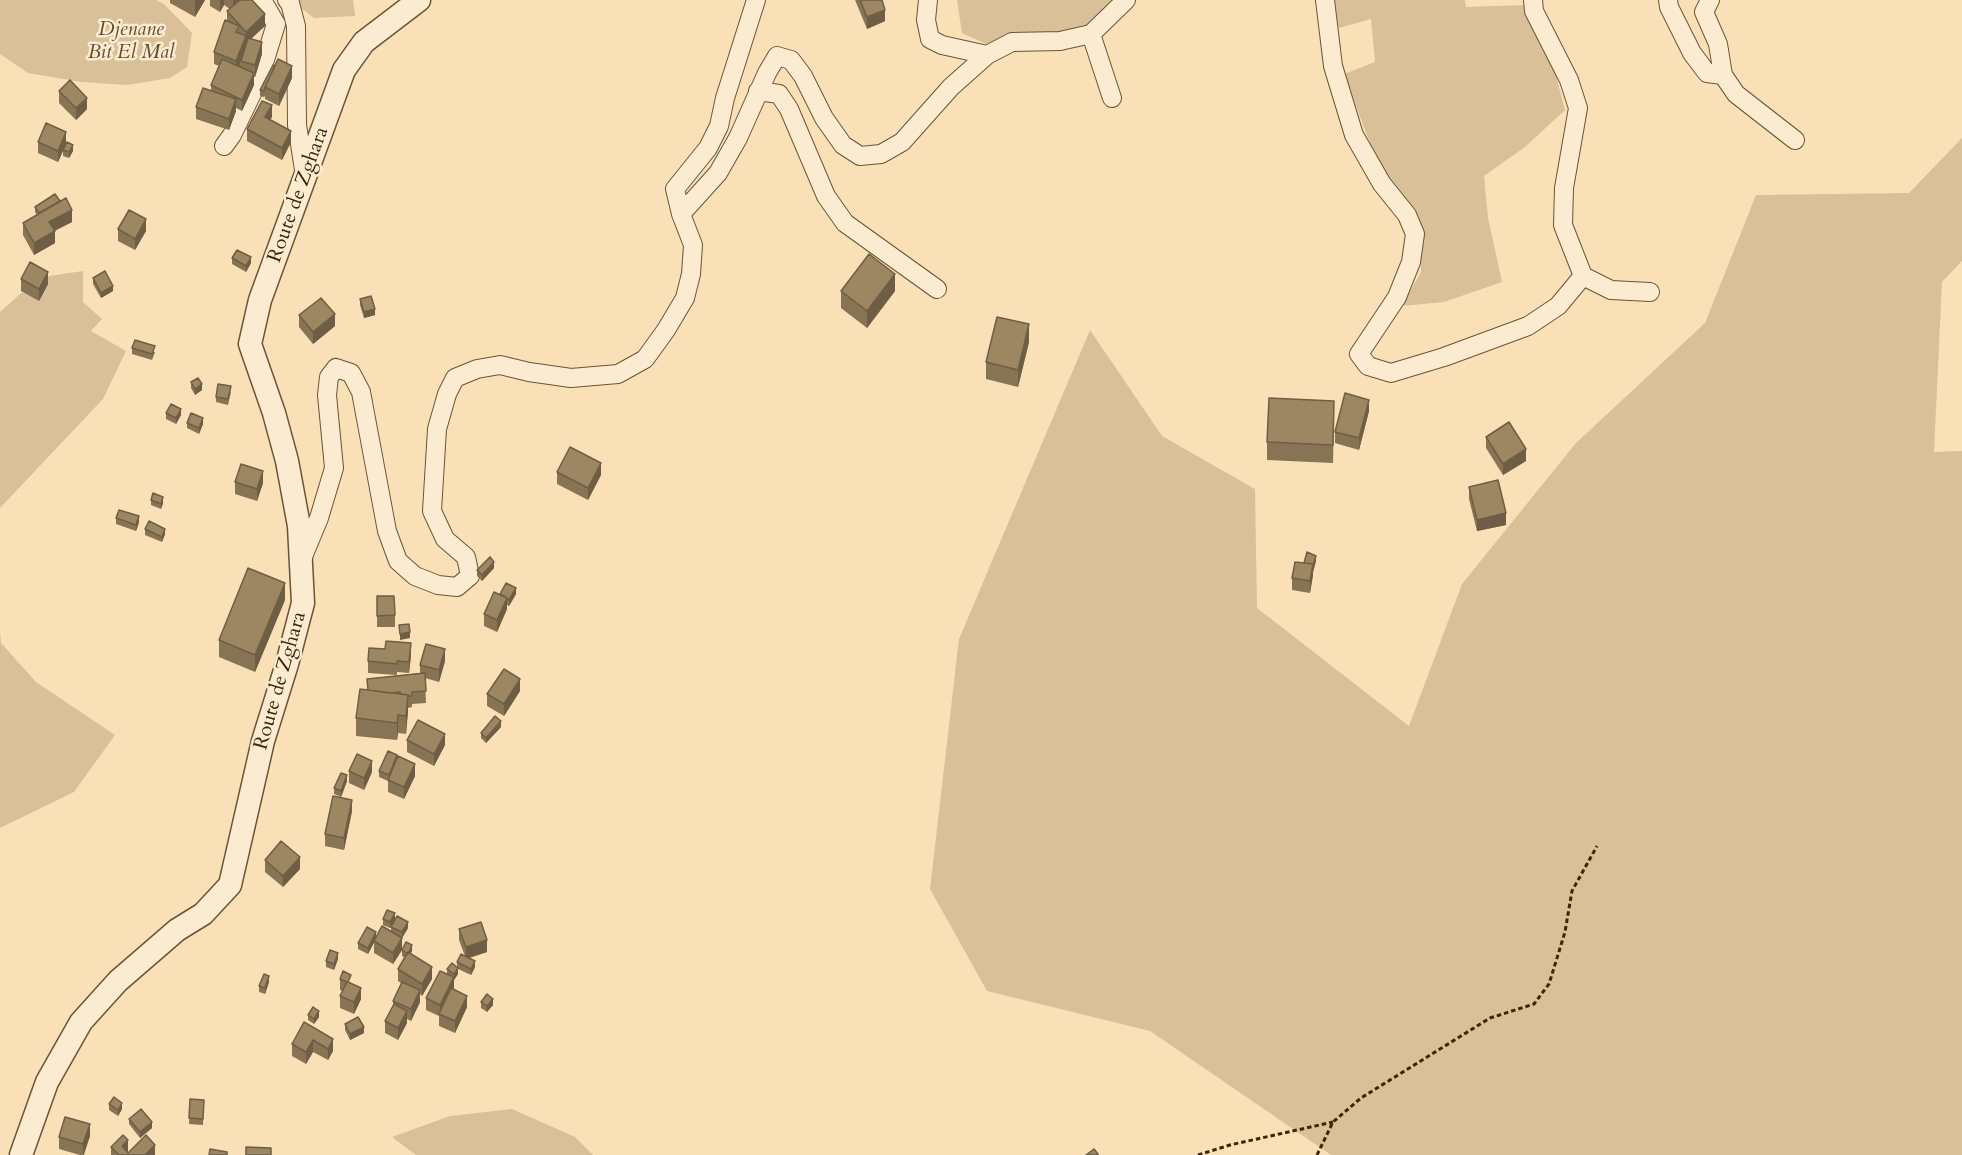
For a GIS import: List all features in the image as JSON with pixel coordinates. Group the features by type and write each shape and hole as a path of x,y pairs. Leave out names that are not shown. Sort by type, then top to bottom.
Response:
{"street":[{"path":"224,146 232,135 259,79 276,24 262,0"},
{"path":"287,0 290,3 296,26 297,125 305,178"},
{"name":"Route de Zghara","path":"21,1155 47,1082 81,1022 118,981 177,930 203,914 230,885 263,741 303,603 299,526 287,461 274,413 250,344 260,300 345,70 364,42 419,0"},
{"path":"301,562 319,518 334,468 327,395 329,376 336,368 351,372 361,392 387,531 398,561 415,576 438,585 457,587 470,576 466,557 445,539 432,511 437,429 447,394 455,378 477,369 500,365 571,378 618,374 645,359 685,298 692,274 693,245 681,214 675,189 708,148 719,126 725,98 756,0"},
{"path":"928,0 927,20 930,39 942,45 987,55"},
{"path":"681,214 718,173 738,138 777,56 791,60 803,76 824,118 843,145 860,156 881,154 902,142 951,87 987,55 1012,42 1060,41 1091,34 1126,0"},
{"path":"1325,0 1333,66 1354,135 1382,184 1407,215 1415,234 1411,262 1397,297 1359,354 1368,366 1392,373 1528,326 1558,306 1583,276"},
{"path":"1533,0 1534,11 1569,80 1578,108 1563,188 1563,225 1583,276 1611,290 1650,292"},
{"path":"1668,0 1669,7 1692,53 1707,73 1723,75"},
{"path":"1706,4 1718,44 1723,75 1736,94 1795,140"},
{"path":"1091,34 1112,98"},
{"path":"758,92 779,94 789,109 826,196 845,223 937,290"}],"path":[{"path":"1317,1155 1333,1122 1361,1098 1490,1018 1534,1004 1549,984 1565,932 1572,891 1597,846"},
{"path":"1198,1155 1230,1145 1333,1122"}],"green space":[{"name":"Djenane Bit El Mal","path":"0,0 156,0 164,4 192,33 187,67 170,78 127,85 81,82 28,73 0,54"},
{"path":"291,0 353,0 355,16 314,18"},
{"path":"957,0 1130,0 1087,43 999,50 962,33"},
{"path":"1332,0 1465,0 1466,7 1524,5 1552,61 1565,110 1525,147 1484,176 1488,218 1502,282 1444,302 1402,306 1421,272 1421,224 1398,194 1373,151 1344,74 1375,62 1371,19 1339,28"},
{"path":"1962,138 1962,261 1942,282 1934,452 1962,451 1962,1155 1331,1155 1150,1031 987,991 930,889 959,639 1090,330 1162,436 1255,489 1257,608 1409,726 1462,584 1576,443 1705,323 1756,195 1909,193"},
{"path":"83,271 83,302 102,319 91,331 126,351 103,399 0,508 0,312 20,294 49,276"},
{"path":"0,632 1,643 36,682 115,735 74,792 0,828"},
{"path":"512,1109 575,1137 593,1155 416,1155 392,1137 450,1116"}],"building":[{"path":"240,0 252,0 265,14 246,32 227,11"},
{"path":"860,0 882,0 885,10 867,17"},
{"path":"225,20 239,26 236,32 246,36 236,61 214,52"},
{"path":"248,38 262,42 255,65 241,61"},
{"path":"222,59 254,73 242,100 211,85"},
{"path":"278,59 292,66 279,94 265,87"},
{"path":"273,65 275,66 264,91 260,90"},
{"path":"70,80 87,98 76,108 59,91"},
{"path":"203,88 236,99 229,119 196,107"},
{"path":"262,101 272,105 265,117 291,131 282,148 247,129"},
{"path":"46,123 66,132 58,151 38,142"},
{"path":"67,142 73,145 69,152 63,150"},
{"path":"55,194 60,201 39,213 35,207"},
{"path":"66,198 72,210 49,222 55,231 34,243 23,223"},
{"path":"129,210 146,219 135,239 118,229"},
{"path":"237,250 251,257 246,266 232,258"},
{"path":"869,254 895,274 867,311 841,291"},
{"path":"30,262 48,272 39,289 21,279"},
{"path":"105,271 113,286 101,293 93,278"},
{"path":"371,296 375,309 364,312 360,299"},
{"path":"321,298 335,314 313,332 299,315"},
{"path":"997,317 1029,324 1018,370 986,362"},
{"path":"135,340 155,346 152,354 132,348"},
{"path":"198,378 202,384 195,389 191,382"},
{"path":"218,384 231,386 228,399 216,397"},
{"path":"1345,393 1369,400 1359,438 1335,432"},
{"path":"1269,398 1334,401 1333,445 1267,442"},
{"path":"171,404 181,409 176,418 166,413"},
{"path":"191,413 203,418 199,428 187,423"},
{"path":"1509,422 1526,449 1503,464 1486,437"},
{"path":"570,447 601,463 588,488 557,472"},
{"path":"241,464 263,471 257,489 235,482"},
{"path":"1498,480 1506,513 1477,520 1469,487"},
{"path":"153,493 163,497 161,504 151,500"},
{"path":"119,510 139,516 136,525 116,518"},
{"path":"149,521 165,529 162,537 145,529"},
{"path":"1307,552 1316,556 1313,566 1313,564 1304,563"},
{"path":"490,557 494,562 482,575 477,570"},
{"path":"1295,562 1313,564 1310,581 1292,578"},
{"path":"248,568 285,583 255,655 219,640"},
{"path":"506,583 516,588 509,600 500,594"},
{"path":"494,592 507,598 497,620 484,614"},
{"path":"377,596 394,596 395,615 377,616"},
{"path":"409,624 410,632 400,634 399,625"},
{"path":"386,641 411,643 409,662 397,661 397,664 368,661 369,648 385,649"},
{"path":"426,644 445,649 439,670 420,665"},
{"path":"504,669 520,679 504,704 487,694"},
{"path":"425,673 426,691 412,692 412,696 400,692 368,690 367,679"},
{"path":"360,689 408,695 406,716 398,715 397,723 356,718"},
{"path":"495,716 501,721 486,738 481,733"},
{"path":"418,720 445,734 434,754 407,740"},
{"path":"388,751 397,755 389,775 379,771"},
{"path":"357,754 372,761 364,778 349,771"},
{"path":"398,756 415,764 404,787 388,780"},
{"path":"341,773 347,775 341,791 334,788"},
{"path":"333,796 352,800 344,838 325,834"},
{"path":"281,841 300,857 283,876 265,860"},
{"path":"387,910 395,913 390,922 383,919"},
{"path":"397,916 408,922 402,932 391,927"},
{"path":"481,922 487,940 466,947 459,929"},
{"path":"382,926 402,938 393,953 374,941"},
{"path":"367,927 376,932 368,948 358,943"},
{"path":"406,942 412,945 408,954 402,950"},
{"path":"330,950 338,953 334,964 326,961"},
{"path":"408,952 432,967 422,984 398,969"},
{"path":"461,954 475,961 471,969 457,962"},
{"path":"452,963 458,968 454,974 447,969"},
{"path":"343,971 351,975 348,982 361,988 354,1002 340,996 347,982 340,979"},
{"path":"440,971 454,977 440,1005 426,998"},
{"path":"264,974 269,976 265,988 259,986"},
{"path":"402,982 420,990 411,1009 393,1001"},
{"path":"451,988 467,996 455,1021 439,1014"},
{"path":"487,994 493,999 487,1006 481,1002"},
{"path":"394,1004 407,1011 398,1028 385,1021"},
{"path":"313,1007 319,1011 314,1019 308,1015"},
{"path":"358,1017 364,1027 350,1034 345,1024"},
{"path":"304,1022 333,1039 328,1049 313,1040 306,1052 292,1044"},
{"path":"114,1097 122,1103 118,1110 109,1104"},
{"path":"190,1099 204,1100 203,1119 189,1118"},
{"path":"141,1109 152,1122 140,1132 129,1119"},
{"path":"65,1117 90,1124 83,1144 59,1137"},
{"path":"123,1135 128,1140 122,1146 128,1153 146,1135 155,1145 145,1155 119,1155 111,1147"},
{"path":"246,1147 271,1148 271,1155 246,1155"},
{"path":"210,1149 227,1152 227,1155 209,1155"},
{"path":"1094,1149 1098,1155 1086,1155"}]}
